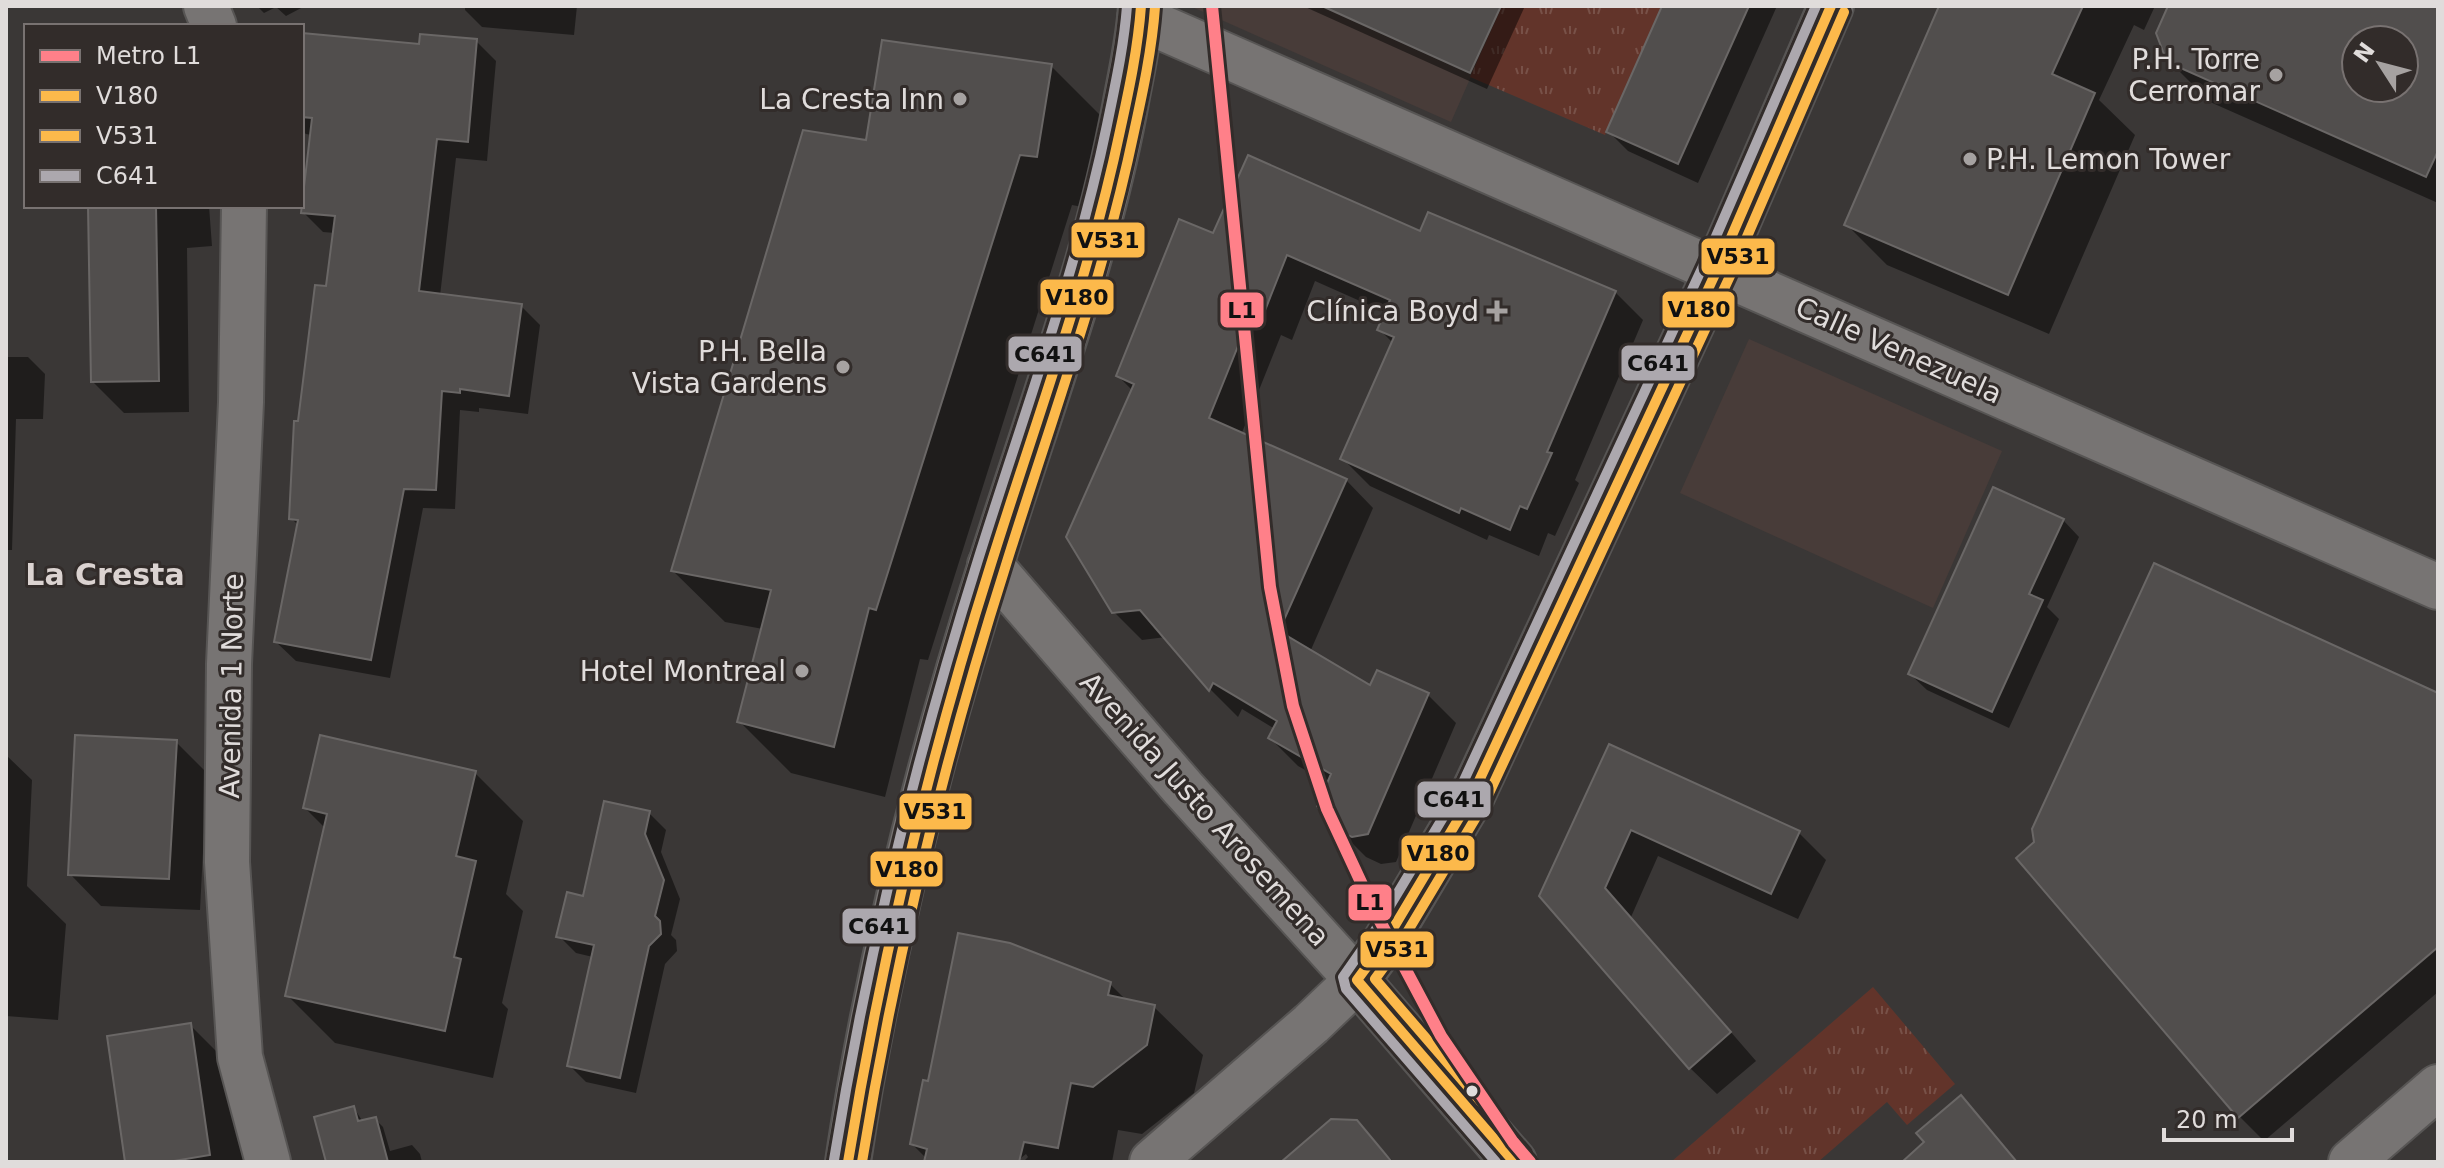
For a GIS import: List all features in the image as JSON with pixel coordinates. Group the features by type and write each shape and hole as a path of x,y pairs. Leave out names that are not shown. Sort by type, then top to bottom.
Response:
{"street":[{"path":"1152,1162 1357,980 1385,942 1471,798 1717,270 1831,6"},
{"path":"848,1162 858,1095 909,853 935,748 990,565 1086,269 1115,162 1140,12"},
{"name":"Calle Venezuela","path":"1140,12 2438,587"},
{"name":"Avenida 1 Norte","path":"244,208 241,402 229,664 227,862 240,1057 268,1162"},
{"name":"Avenida Justo Arosemena","path":"990,565 1514,1162"},
{"path":"2351,1162 2438,1087"}],"shaded area":[{"path":"1190,6 1502,6 1451,122"},
{"path":"1749,339 2002,451 1933,608 1680,493"}],"green space":[{"path":"1502,6 1662,6 1605,135 1470,77"},
{"path":"1873,987 1955,1084 1907,1125 1887,1102 1818,1162 1671,1162"}],"building":[{"path":"1322,6 1501,6 1470,73"},
{"path":"1662,6 1749,6 1678,164 1606,132"},
{"name":"P.H. Lemon Tower","path":"1939,6 2083,6 2052,74 2095,93 2008,295 1844,225"},
{"name":"P.H. Torre Cerromar","path":"2168,6 2438,6 2438,151 2426,177 2167,62 2156,33"},
{"path":"304,33 419,44 420,34 477,39 468,142 437,139 419,291 522,304 509,396 460,389 460,393 442,391 436,490 404,489 371,660 274,642 298,520 289,519 294,421 298,421 315,285 326,286 335,216 301,213 304,208 312,118 304,117"},
{"name":"P.H. Bella Vista Gardens","path":"882,40 1052,64 1037,157 1020,155 876,610 869,608 834,747 737,722 771,590 671,571 803,130 866,140"},
{"path":"1248,155 1420,231 1428,212 1616,291 1547,452 1552,453 1527,509 1520,506 1510,530 1461,508 1459,513 1340,459 1394,337 1377,330 1390,300 1287,255 1264,313 1253,309 1209,418 1347,479 1279,631 1370,685 1377,670 1429,693 1368,834 1352,837 1335,830 1317,806 1331,774 1268,738 1277,721 1213,683 1209,691 1140,610 1112,613 1066,537 1134,384 1116,376 1179,219 1213,233"},
{"path":"88,208 156,208 159,381 91,382"},
{"path":"1993,487 2064,519 2029,594 2043,600 1992,712 1908,674"},
{"path":"2154,563 2438,693 2438,947 2238,1118 2016,858 2034,842 2032,829"},
{"path":"75,735 177,740 169,879 68,875"},
{"path":"320,735 476,771 456,856 476,861 454,957 461,959 445,1031 285,996 327,814 303,808"},
{"path":"1609,744 1800,831 1771,894 1631,830 1605,888 1731,1032 1689,1069 1539,896"},
{"path":"604,801 650,811 645,834 664,880 655,916 660,921 661,934 649,946 620,1078 567,1066 594,945 556,937 567,892 583,896"},
{"path":"958,933 1010,943 1111,982 1108,995 1155,1005 1147,1045 1093,1087 1071,1083 1058,1148 1024,1142 1019,1162 924,1162 927,1149 910,1144 923,1080 928,1081"},
{"path":"191,1023 210,1155 168,1162 125,1162 107,1036"},
{"path":"1961,1095 2017,1162 1902,1162 1924,1142 1916,1133"},
{"path":"354,1106 358,1121 376,1117 388,1162 326,1162 314,1117"},
{"path":"1331,1119 1357,1120 1392,1162 1281,1162"}],"metro line":[{"name":"L1","path":"1212,6 1270,587 1293,706 1327,809 1373,908 1441,1036 1530,1162"}],"transit line":[{"name":"C641","path":"834,1160 862,1008 895,857 955,634 1080,236 1113,96 1127,6"},
{"name":"V180","path":"848,1162 891,935 927,786 968,638 1093,241 1127,100 1141,6"},
{"name":"C641","path":"1496,1162 1346,989 1343,977 1373,934 1459,791 1704,264 1816,6"},
{"name":"V180","path":"1514,1162 1357,980 1385,942 1471,798 1717,270 1831,6"},
{"name":"V531","path":"862,1162 905,937 941,788 982,641 1107,243 1141,101 1155,7"},
{"name":"V531","path":"1525,1153 1375,979 1397,949 1484,804 1730,276 1844,12"}],"place":[{"name":"P.H. Torre Cerromar","path":"2276,75"},
{"name":"La Cresta Inn","path":"960,99"},
{"name":"P.H. Lemon Tower","path":"1970,159"},
{"name":"Clínica Boyd","path":"1497,311"},
{"name":"P.H. Bella Vista Gardens","path":"843,367"},
{"name":"Hotel Montreal","path":"802,671"}],"district":[{"name":"La Cresta","path":"105,575"}]}
